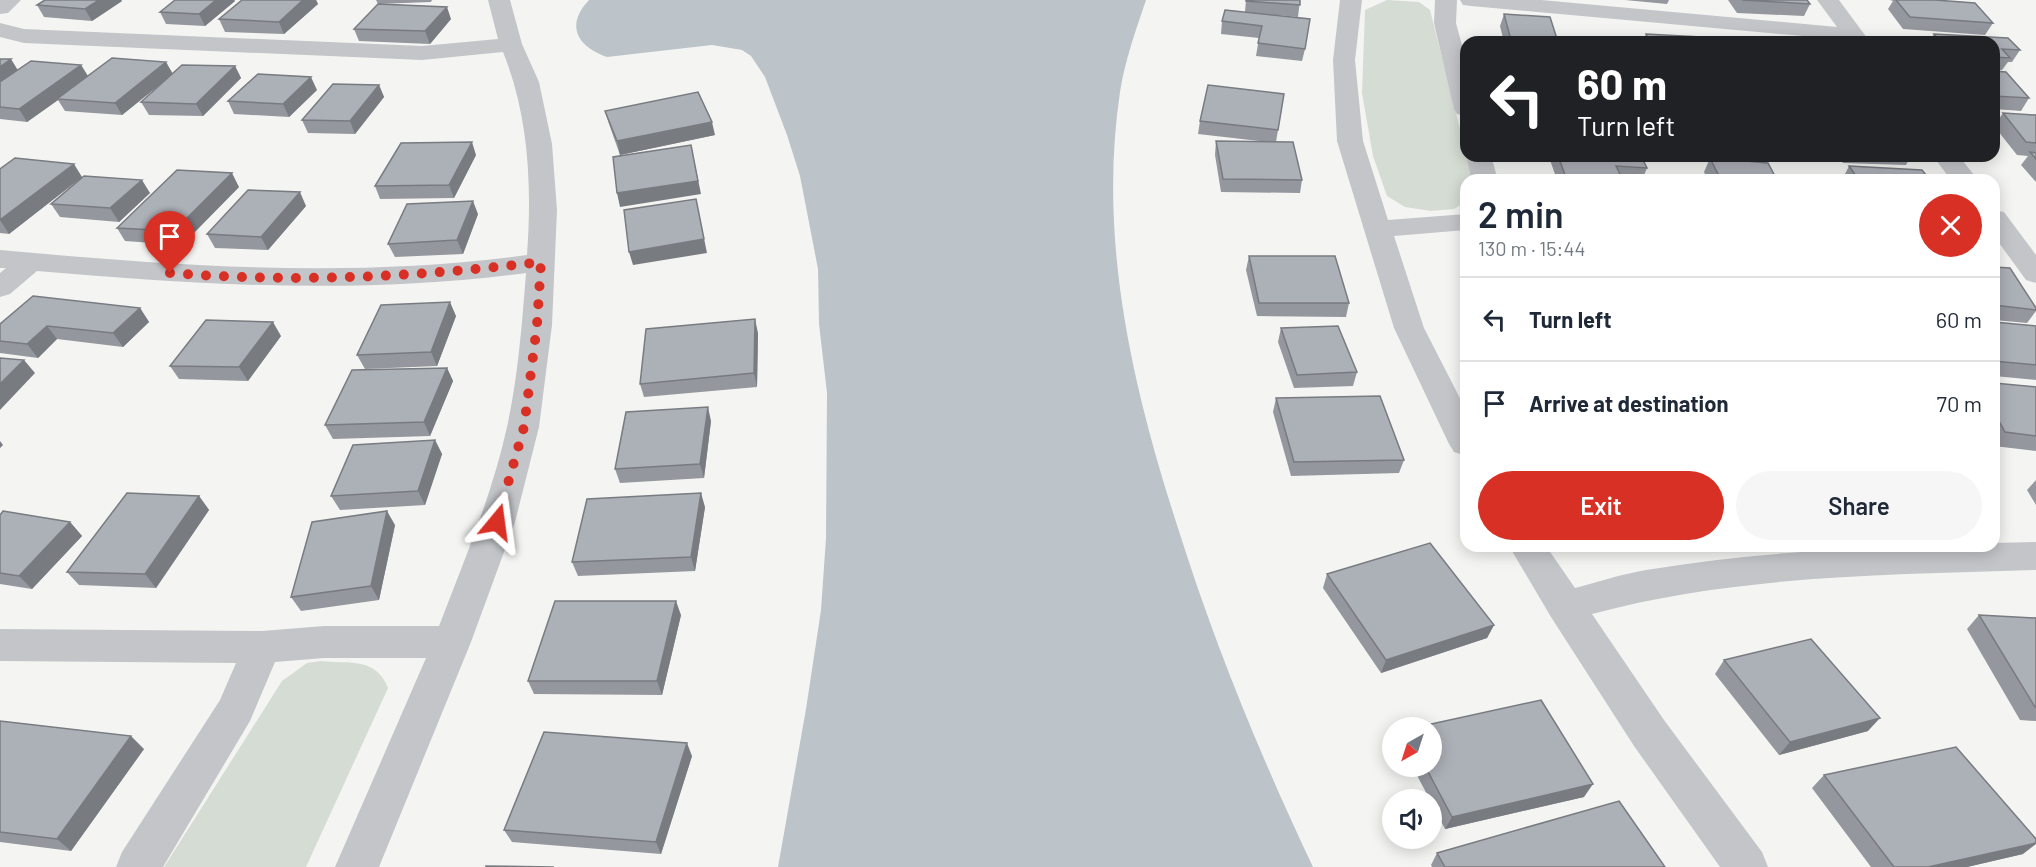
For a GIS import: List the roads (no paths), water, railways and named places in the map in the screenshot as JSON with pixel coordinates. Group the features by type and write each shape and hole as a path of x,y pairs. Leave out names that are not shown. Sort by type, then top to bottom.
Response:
{"street":[{"path":"0,3 9,0"},
{"path":"0,8 9,0"},
{"path":"357,867 452,642 497,522 524,427 537,325 544,210 539,144 527,82 511,44 499,0"},
{"path":"1351,0 1344,60 1350,141 1376,229 1409,327 1460,432"},
{"path":"1446,0 1445,22 1460,84"},
{"path":"1471,0 1836,36"},
{"path":"1828,0 1855,36"},
{"path":"0,30 24,36"},
{"path":"0,39 24,36 422,53 511,44"},
{"path":"1951,162 1960,174"},
{"path":"1376,229 1460,222"},
{"path":"2000,232 2036,274"},
{"path":"0,259 217,277 308,278 410,276 541,262"},
{"path":"0,288 31,261"},
{"path":"1531,552 1649,733 1746,867"},
{"path":"1564,606 1644,585 1736,573 1872,561 1965,556 2036,556"},
{"path":"0,645 262,647 324,642 452,642"},
{"path":"138,867 189,788 236,708 262,647"}]}
